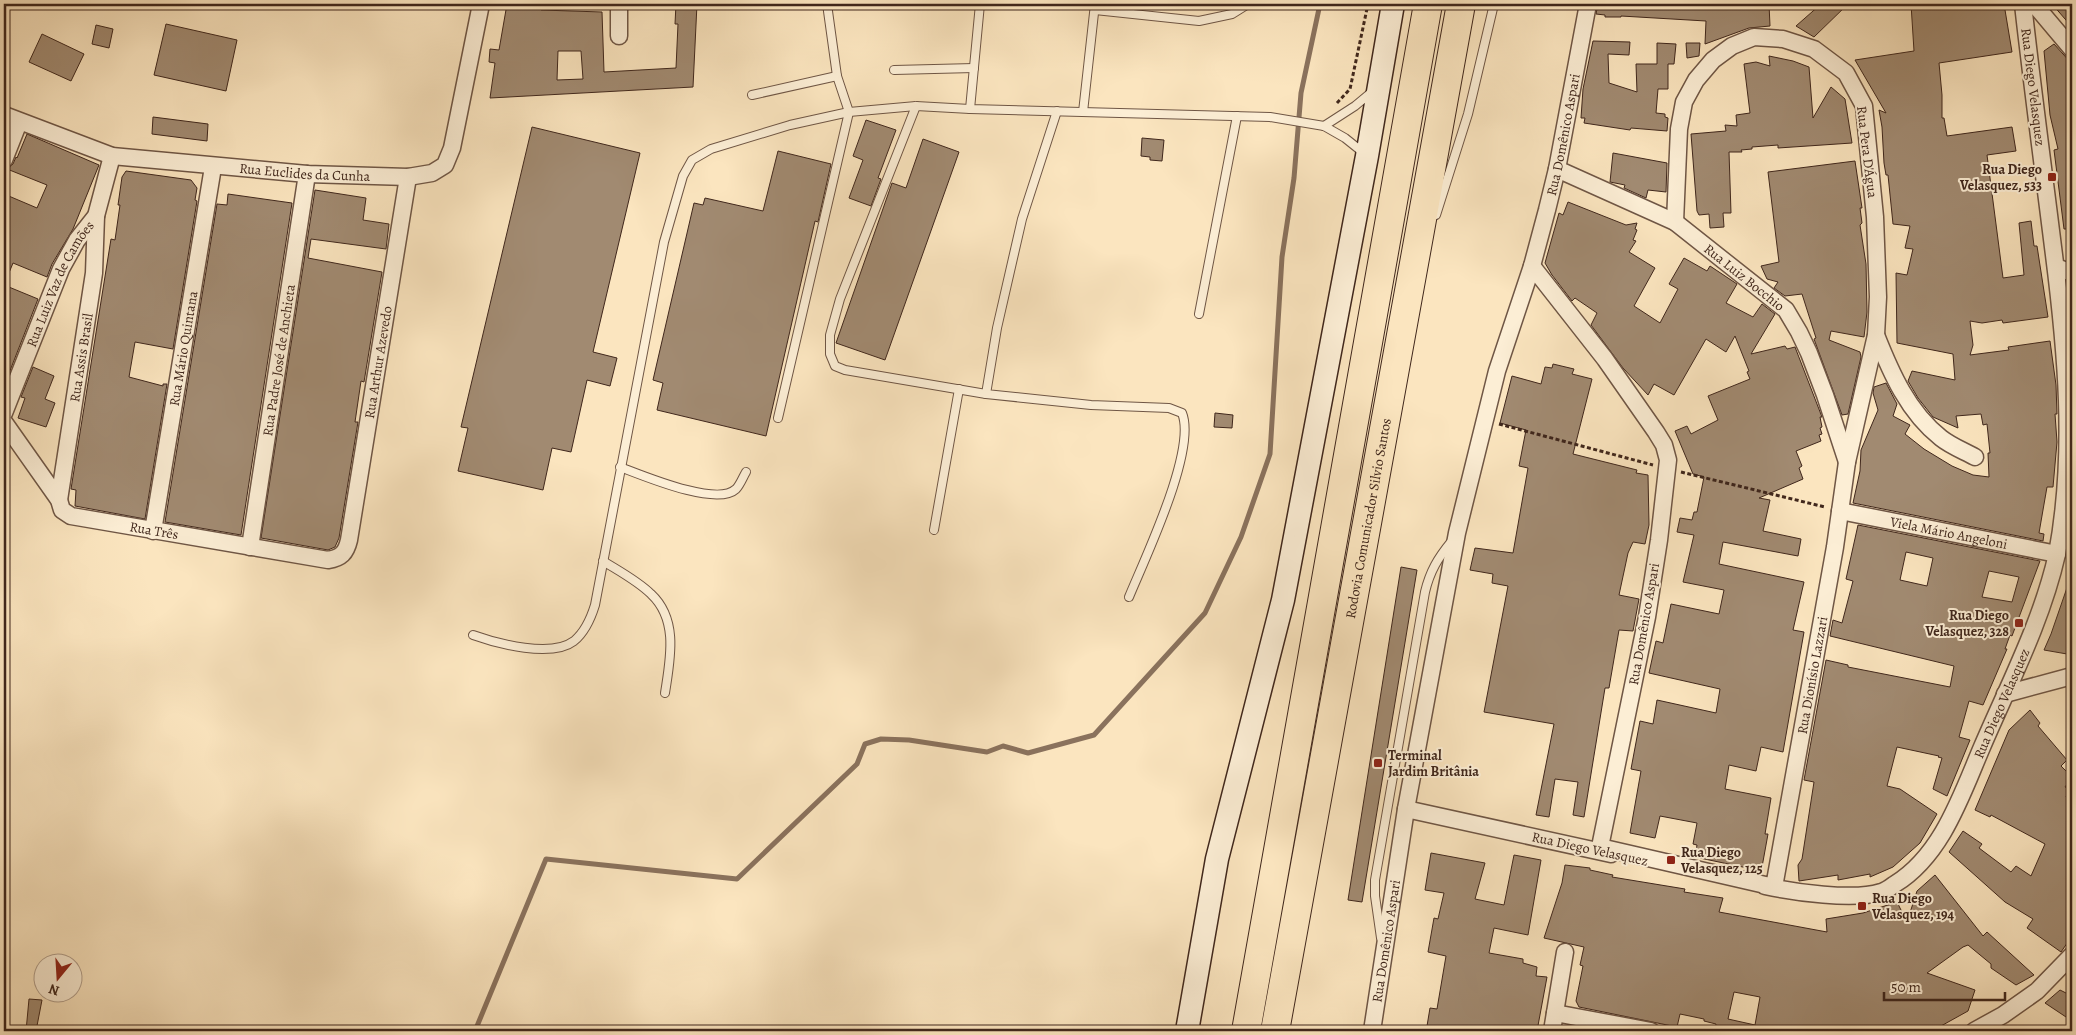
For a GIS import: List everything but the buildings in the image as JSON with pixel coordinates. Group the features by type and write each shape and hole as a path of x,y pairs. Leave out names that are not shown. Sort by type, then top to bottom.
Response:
{"highway":[{"path":"1246,1031 1428,4"},
{"name":"Rodovia Comunicador Silvio Santos","path":"1275,1031 1460,4"},
{"path":"1280,1001 1290,1031"}],"main road":[{"path":"1187,1031 1219,851 1283,600 1367,156 1393,4"}],"street":[{"name":"Rua Euclides da Cunha","path":"4,115 112,156 213,167 307,174 408,177 432,173 446,165 452,148 481,4"},
{"path":"619,4 619,36"},
{"name":"Rua Domênico Aspari","path":"1372,1031 1406,809 1457,533 1497,371 1532,266 1557,169 1588,4"},
{"name":"Rua Diego Velasquez","path":"1406,809 1774,887 1852,896 1882,892 1908,876 1928,854 1948,824 2041,610 2057,554 2066,502 2069,444 2067,369 2056,267 2022,4"},
{"path":"2034,4 2072,49"},
{"name":"Rua Pera D'Água","path":"1675,222 1679,129 1684,102 1696,80 1713,60 1732,46 1754,37 1783,39 1814,50 1846,73 1864,106 1875,218 1878,297 1876,335 1847,462"},
{"path":"4,160 20,122"},
{"name":"Rua Luiz Vaz de Camões","path":"4,413 61,269 77,240 96,216 112,156"},
{"name":"Rua Mário Quintana","path":"153,530 213,167"},
{"name":"Rua Luiz Bocchio","path":"1557,169 1675,222 1786,310 1809,353 1826,395 1847,462"},
{"name":"Rua Padre José de Anchieta","path":"250,547 307,174"},
{"name":"Rua Arthur Azevedo","path":"347,548 408,177"},
{"name":"Rua Assis Brasil","path":"59,500 94,273 96,216"},
{"name":"Rua Domênico Aspari","path":"1532,266 1605,359 1656,432 1664,445 1668,460 1647,617 1600,847 1774,887"},
{"path":"2056,267 2072,273"},
{"path":"1876,335 1900,390 1923,422 1943,440 1975,457"},
{"name":"Rua Três","path":"4,422 59,500 62,510 72,516 328,560 337,559 347,548"},
{"name":"Rua Dionísio Lazzari","path":"1774,887 1847,462"},
{"name":"Viela Mário Angeloni","path":"1840,511 2057,554"},
{"path":"2005,694 2072,676"},
{"path":"1552,1031 1565,952"},
{"path":"1974,1031 2003,1015 2037,991 2072,955"},
{"path":"1556,1013 1651,1031"}],"lane":[{"path":"778,418 849,112 838,76 827,4"},
{"path":"970,109 980,4"},
{"path":"1083,112 1095,7 1199,21 1232,14 1248,4"},
{"path":"1432,227 1468,114 1494,4"},
{"path":"894,70 974,68"},
{"path":"752,95 838,76"},
{"path":"1320,125 1355,106 1378,86"},
{"path":"473,636 524,648 549,650 574,642 590,620 664,242 683,176 692,160 711,149 782,127 849,112 916,106 1270,117 1320,125 1345,138 1367,156"},
{"path":"916,106 840,298 830,335 830,354 835,366 845,370 986,394 1091,405 1169,408 1182,413 1186,423 1178,475 1129,597"},
{"path":"986,394 997,328 1022,219 1057,111"},
{"path":"1199,314 1237,116"},
{"path":"1407,303 1426,246"},
{"path":"934,530 959,390"},
{"path":"620,468 712,496 722,496 736,489 746,472"},
{"path":"1384,955 1375,896 1378,861 1429,574 1457,533"},
{"path":"603,561 652,594 663,608 671,635 665,693"}],"path":[{"path":"1320,125 1350,89 1368,4"},
{"path":"1485,421 1668,469 1840,511"}],"waterway":[{"path":"475,1031 546,859 737,879 857,764 865,744 881,739 909,740 987,752 1003,746 1028,753 1094,735 1205,613 1241,537 1270,454 1282,257 1294,178 1301,93 1320,4"}],"place":[{"name":"Rua Diego Velasquez, 533","path":"2052,177"},
{"name":"Rua Diego Velasquez, 328","path":"2019,623"},
{"name":"Terminal Jardim Britânia","path":"1378,763"},
{"name":"Rua Diego Velasquez, 125","path":"1671,860"},
{"name":"Rua Diego Velasquez, 194","path":"1862,906"}]}
